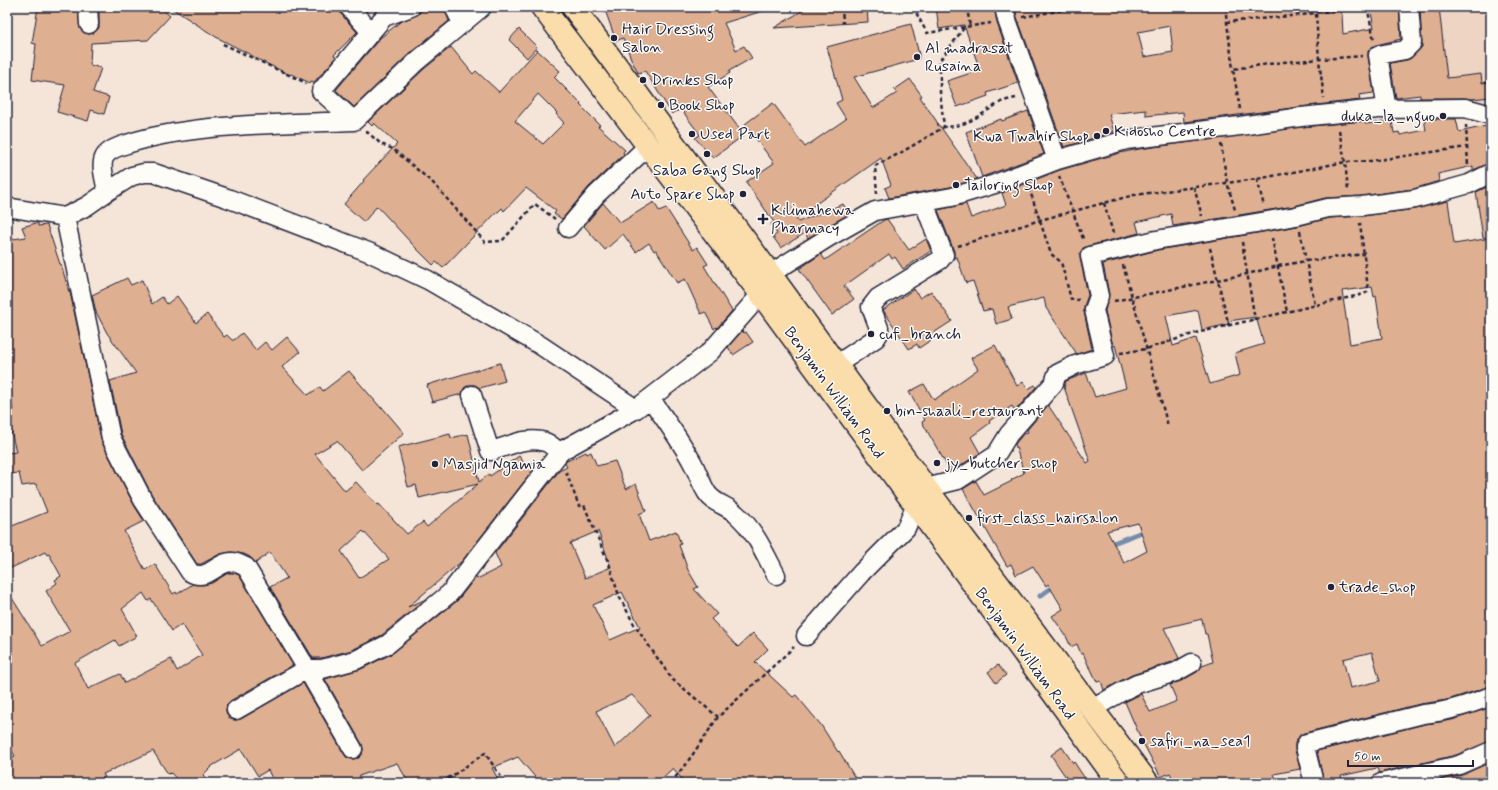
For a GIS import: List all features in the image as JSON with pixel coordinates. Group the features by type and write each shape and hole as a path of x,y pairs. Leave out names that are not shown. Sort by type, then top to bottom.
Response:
{"main road":[{"name":"Benjamin William Road","path":"542,7 647,147 761,294 921,497 1092,709 1148,783"},
{"name":"Benjamin William Road","path":"572,7 836,365 921,497 1119,783"}],"street":[{"path":"349,7 371,32"},
{"path":"354,121 321,91 384,17 411,7"},
{"path":"454,7 462,23"},
{"path":"107,192 103,169 106,155 118,147 140,139 181,131 250,124 354,121 417,61 482,7"},
{"path":"1386,110 1378,55 1405,50 1412,43 1409,7"},
{"path":"1006,14 1055,160"},
{"path":"770,274 829,237 875,211 952,197 995,184 1055,160 1126,140 1378,109 1465,108 1491,115"},
{"path":"568,228 596,195 647,147"},
{"path":"7,207 65,216 86,206 132,176 144,173 154,173 227,198 371,253 428,280 643,404 678,438 714,502 729,508 751,529 776,575"},
{"path":"806,636 862,572 906,528 921,497 958,480 996,455 1009,434 1054,383 1057,374 1075,365 1105,356 1095,307 1099,296 1090,256 1156,240 1296,216 1328,208 1354,207 1414,199 1469,184 1491,174"},
{"path":"836,365 876,338 879,333 879,328 871,306 872,303 940,260 944,255 924,202"},
{"path":"65,216 111,438 143,500 190,572 197,576 203,576 226,562 237,563 246,567 353,749"},
{"path":"236,710 307,669 322,669 356,660 388,644 450,593 561,452 643,404 710,352 761,294"},
{"path":"472,395 490,451 533,440 545,442 561,452"},
{"path":"1092,709 1137,684 1176,672 1192,663"},
{"path":"1314,783 1305,747 1307,743 1423,714 1458,709 1491,696"},
{"path":"1381,783 1459,765 1491,750"}],"path":[{"path":"842,7 843,23"},
{"path":"913,7 927,33 970,27 1006,14 1063,10 1067,7"},
{"path":"967,7 970,27"},
{"path":"1225,7 1226,22 1241,115 1240,126"},
{"path":"1105,356 1146,349 1196,333 1364,294 1367,292 1368,289 1364,254 1345,162 1331,114 1319,60 1316,13 1314,7"},
{"path":"1226,22 1316,13 1356,7"},
{"path":"1233,69 1378,55 1368,11 1369,7"},
{"path":"944,126 940,92 940,60 964,28"},
{"path":"223,44 321,91"},
{"path":"875,211 877,193 875,166 902,152 944,126 962,124 982,115 1002,102 1021,97 1035,98"},
{"path":"1465,108 1469,184"},
{"path":"354,121 381,144 393,149 433,182 485,242 502,241 535,204 568,228"},
{"path":"943,251 1040,220 1134,195 1257,179 1345,162 1371,161 1467,147"},
{"path":"1055,160 1072,212 1090,256"},
{"path":"1024,173 1051,254 1061,262 1071,299 1085,302 1095,307 1278,266 1364,254"},
{"path":"1257,179 1268,220 1287,312"},
{"path":"1194,187 1229,326"},
{"path":"1104,203 1168,426"},
{"path":"1296,216 1315,305"},
{"path":"561,452 560,461 579,506 584,505 608,564 619,596 635,626 672,679 718,717"},
{"path":"671,783 691,757 718,717 806,636"},
{"path":"442,783 485,753 505,783"}],"shaded area":[{"path":"1414,7 1491,7 1491,112 1476,114 1475,101 1437,106 1432,70 1420,49"}],"building":[{"path":"38,7 78,7 80,29 84,33 89,34 94,33 99,28 99,7 160,7 170,16 148,40 91,43 90,65 101,68 93,92 109,97 104,114 91,110 88,121 57,112 65,85 32,80 36,44 32,43"},
{"path":"170,7 339,7 341,14 357,32 334,55 336,58 314,82 311,81 310,83 253,57 216,37"},
{"path":"421,7 444,7 449,21 410,53 354,107 336,90 380,38 400,22 419,14"},
{"path":"604,7 766,7 766,10 724,23 736,50 744,46 752,58 729,71 730,73 708,87 744,135 713,158 695,138 700,135 681,109 672,114 645,71 638,73 623,38 616,41"},
{"path":"808,7 867,7 868,22 774,28"},
{"path":"936,7 994,7 997,23 1018,83 987,93 988,96 957,107 947,81 980,70 964,25 939,29"},
{"path":"1015,7 1340,7 1342,14 1343,34 1374,28 1370,7 1399,7 1401,39 1376,45 1368,51 1374,93 1359,95 1360,100 1184,122 1183,112 1146,116 1146,110 1109,114 1114,132 1064,147 1017,17","holes":["1170,26 1173,52 1144,57 1138,32"]},
{"path":"1420,7 1439,7 1447,78 1481,74 1482,83 1491,82 1491,97 1471,99 1420,98 1420,95 1396,98 1390,63 1407,60 1422,47"},
{"path":"911,24 919,59 854,77 873,108 897,93 894,90 910,79 922,96 920,97 937,122 938,126 940,126 977,179 950,187 889,198 885,188 891,185 881,158 796,218 798,222 843,204 849,214 808,238 805,233 781,248 773,237 777,234 771,224 774,222 746,182 774,163 745,124 773,103 805,147 846,119 836,103 842,100 827,47"},
{"path":"519,29 537,47 527,58 509,40"},
{"path":"451,47 473,74 476,71 499,92 537,50 560,71 554,77 600,125 598,126 625,150 623,152 624,154 589,187 562,219 554,214 556,211 526,188 504,211 502,208 497,212 443,268 436,262 433,265 377,206 364,222 344,204 364,181 363,180 397,144 374,123 372,126 368,122 424,69","holes":["538,94 557,113 556,114 564,123 543,144 515,121"]},
{"path":"1028,111 1044,154 982,177 966,132"},
{"path":"1424,119 1456,119 1459,132 1491,125 1491,163 1473,170 1473,166 1438,174 1439,181 1413,189 1361,196 1325,198 1294,206 1173,226 1171,214 1136,222 1139,233 1083,248 1080,253 1080,258 1088,295 1084,306 1084,312 1092,349 1077,354 1046,308 1044,298 1008,307 1012,319 996,324 992,309 983,311 973,281 966,283 957,257 954,258 954,251 938,210 966,204 971,218 1006,205 1002,193 1060,170 1139,149 1302,127 1364,121 1365,124 1392,121 1394,133 1399,132 1400,135 1426,130"},
{"path":"1491,185 1491,237 1483,238 1476,192"},
{"path":"1448,201 1454,244 1491,238 1491,686 1447,700 1420,704 1304,733 1300,735 1295,743 1295,750 1300,769 1274,774 1278,783 1175,783 1170,773 1161,777 1141,739 1125,702 1141,694 1150,712 1177,701 1170,685 1197,672 1202,666 1213,662 1202,619 1164,628 1179,658 1172,662 1132,675 1104,690 1101,681 1097,682 1077,644 1071,647 1066,636 1052,616 1063,609 1048,584 1046,586 1033,566 1016,575 1011,564 1007,566 963,489 976,481 984,495 1012,481 1011,480 1024,473 1015,444 1024,433 1028,432 1027,430 1048,405 1087,463 1090,461 1064,387 1066,381 1086,373 1095,397 1126,388 1115,345 1113,346 1105,311 1109,294 1103,264 1158,250 1298,226 1330,218 1363,216 1416,209","holes":["1372,287 1374,297 1376,296 1382,338 1350,344 1342,291","1198,310 1202,330 1229,324 1228,321 1256,317 1264,344 1235,353 1240,375 1210,384 1196,338 1173,346 1166,316","1138,523 1147,551 1124,563 1107,531","1372,652 1380,681 1350,688 1343,659"]},
{"path":"654,202 659,211 666,208 693,250 697,247 708,264 704,266 732,311 717,328 716,327 714,329 705,312 701,314 685,279 677,283 656,250 654,251 649,243 636,252 623,234 605,250 584,226 603,203 620,223"},
{"path":"887,219 909,250 926,239 931,251 903,269 895,257 892,259 889,254 844,286 854,299 832,315 799,269 821,254 825,260"},
{"path":"36,223 38,223 38,226 47,225 61,264 70,292 102,443 134,505 144,521 124,531 145,570 155,564 173,594 176,592 177,594 193,584 203,585 212,583 228,573 239,575 293,665 230,701 227,704 226,710 230,719 241,719 303,683 344,754 347,758 359,758 362,755 362,744 325,679 361,669 393,653 457,601 476,577 477,579 501,567 495,553 559,471 567,467 565,463 586,452 587,454 591,452 597,466 615,461 626,489 636,484 646,511 639,514 649,541 676,531 681,544 679,545 688,570 698,587 694,589 717,614 711,619 738,647 753,633 768,649 755,662 793,697 796,695 821,725 858,783 685,783 673,768 657,783 540,783 518,757 492,768 500,783 453,783 450,776 438,783 409,783 397,763 359,776 360,779 353,783 274,783 268,770 258,776 241,749 212,766 203,775 209,783 180,783 171,773 168,774 153,751 103,774 105,777 93,783 7,783 7,760 15,756 7,742 7,590 42,646 70,631 46,591 57,583 55,580 61,576 49,554 47,555 45,552 7,570 7,528 47,512 36,484 22,486 19,473 9,474 7,466 7,453 16,452 7,414 7,411 13,410 7,382 7,240 26,237 22,227","holes":["598,531 611,567 585,578 570,543","622,592 640,627 610,640 593,605","143,593 148,601 151,599 172,631 182,624 202,655 177,671 171,659 125,683 120,674 88,689 75,663 115,640 119,646 137,636 122,609","632,695 650,715 615,748 596,711"]},
{"path":"127,278 131,285 142,280 152,304 162,297 167,304 177,296 196,323 207,314 224,337 227,335 234,340 242,333 256,350 265,342 272,350 287,337 300,352 282,367 308,395 320,387 323,391 349,371 404,433 362,470 337,441 315,454 345,491 356,482 407,534 423,522 427,527 478,484 419,498 416,485 408,487 398,447 450,434 451,438 468,434 479,482 489,474 490,476 519,456 527,467 535,461 537,465 462,561 408,607 426,599 382,635 352,650 321,658 313,658 270,587 287,578 270,552 256,563 244,554 231,552 220,554 201,564 197,564 152,495 121,434 110,381 136,373 107,333 96,312 92,295","holes":["363,531 389,559 359,578 341,551"]},
{"path":"914,289 920,298 931,291 952,321 935,332 937,336 919,348 917,344 909,349 883,310"},
{"path":"742,331 744,333 746,332 753,342 733,355 728,347"},
{"path":"995,345 1017,386 1023,382 1028,389 1035,385 1036,387 1015,411 1012,406 989,421 990,423 971,437 980,453 954,470 950,471 922,422 925,420 909,392 924,384 934,400 978,369 971,358"},
{"path":"500,363 505,381 480,388 475,385 469,385 464,388 462,394 432,402 427,385"},
{"path":"998,665 1006,675 996,683 988,672"},
{"path":"1491,707 1491,741 1456,755 1379,773 1377,768 1341,776 1343,783 1324,783 1317,751 1425,724 1452,720"},
{"path":"1062,747 1088,783 1070,783 1051,755"},
{"path":"1491,762 1491,783 1428,783 1462,775"}],"waterway":[{"path":"1108,545 1147,530"},
{"path":"1040,596 1056,586"}],"place":[{"name":"Hair Dressing Salon","path":"614,38"},
{"name":"Al madrasat Rusaina","path":"917,57"},
{"name":"Drinks Shop","path":"643,80"},
{"name":"Book Shop","path":"661,105"},
{"name":"duka_la_nguo","path":"1443,116"},
{"name":"Kidosho Centre","path":"1106,131"},
{"name":"Used Part","path":"692,134"},
{"name":"Kwa Twahir Shop","path":"1097,136"},
{"name":"Saba Gang Shop","path":"707,154"},
{"name":"Tailoring Shop","path":"956,185"},
{"name":"Auto Spare Shop","path":"743,194"},
{"name":"Kilimahewa Pharmacy","path":"763,219"},
{"name":"cuf_branch","path":"871,334"},
{"name":"bin-shaali_restaurant","path":"887,411"},
{"name":"jy_butcher_shop","path":"937,463"},
{"name":"Masjid Ngamia","path":"435,464"},
{"name":"first_class_hairsalon","path":"969,518"},
{"name":"trade_shop","path":"1331,587"},
{"name":"safiri_na_sea1","path":"1142,741"}]}
